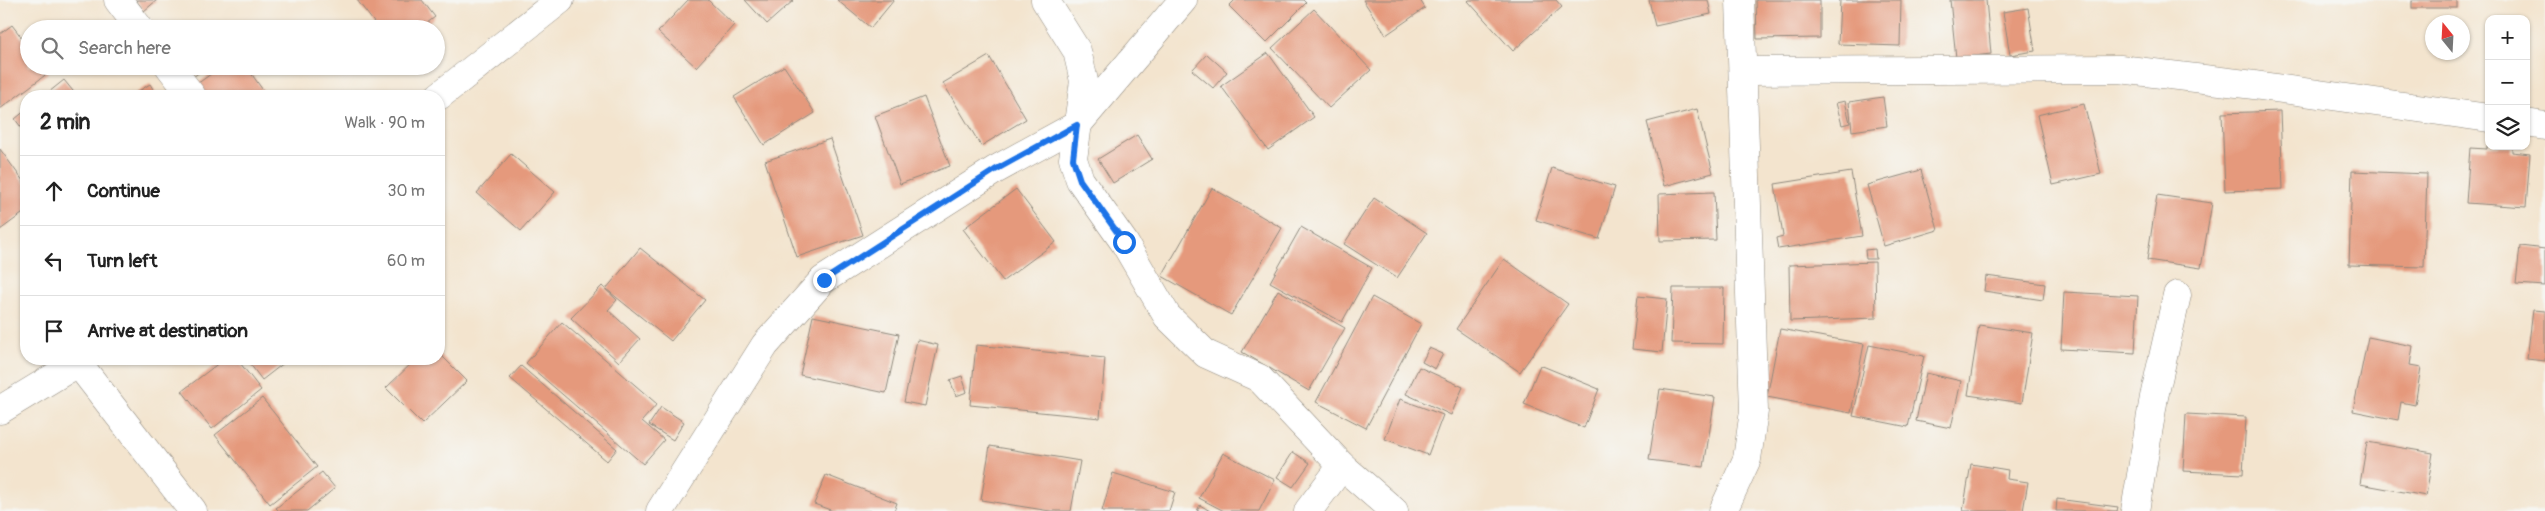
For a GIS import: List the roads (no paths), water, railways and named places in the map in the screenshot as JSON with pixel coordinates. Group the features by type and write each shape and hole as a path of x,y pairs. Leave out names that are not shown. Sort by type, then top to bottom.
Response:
{"street":[{"path":"118,0 133,20"},
{"path":"445,91 560,0"},
{"path":"1045,0 1077,51 1084,81 1073,159 1080,180 1124,242 1167,316 1206,354 1259,378 1342,466 1394,511"},
{"path":"660,511 765,345 824,280 995,170 1077,125 1184,0"},
{"path":"1723,511 1747,459 1754,412 1740,0"},
{"path":"1743,72 2120,69 2254,85 2485,117"},
{"path":"176,75 187,90"},
{"path":"2530,124 2545,126"},
{"path":"2135,511 2154,397 2177,294"},
{"path":"0,410 74,365"},
{"path":"84,365 193,511"},
{"path":"1308,511 1342,466"}]}
